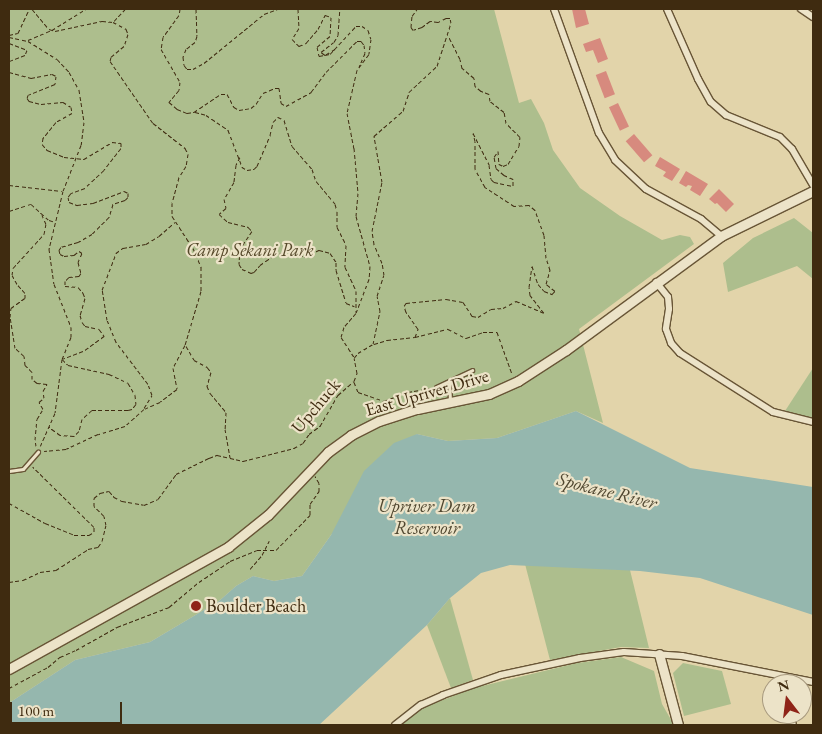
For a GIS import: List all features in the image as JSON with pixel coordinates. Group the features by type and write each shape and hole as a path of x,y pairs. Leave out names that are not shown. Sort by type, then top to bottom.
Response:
{"main road":[{"name":"East Upriver Drive","path":"9,669 228,547 268,515 328,452 351,435 379,421 417,409 451,404 489,394 518,381 566,350 721,236 813,191"},
{"path":"659,654 678,725"}],"street":[{"path":"554,9 599,133 615,160 646,189 701,219 721,236"},
{"path":"667,9 698,79 711,102 726,115 780,137 792,149 813,185"},
{"path":"801,9 813,17"},
{"path":"656,282 668,297 669,309 666,330 671,343 680,352 773,412 813,422"},
{"path":"395,725 421,705 443,694 500,675 606,654 624,652 682,656 770,674"}],"lane":[{"path":"436,387 472,370"},
{"path":"449,381 451,404"},
{"path":"9,471 14,472 30,463 38,452"}],"path":[{"path":"9,36 18,33 29,9"},
{"path":"32,9 52,30"},
{"path":"28,41 52,30 86,9"},
{"path":"113,22 125,9"},
{"path":"180,9 179,15 162,37 160,49 180,82 179,90 168,102 177,109 187,113 194,112 206,115 228,130 244,169 254,169 270,135 273,122 278,117 284,120 292,146 312,169 316,181 335,204 338,211 337,227 346,244 345,266 356,291 356,313"},
{"path":"196,9 197,36 195,42 186,49 183,57 184,65 187,69 193,69 204,63 264,14 278,9"},
{"path":"298,9 299,28 292,39 299,46 306,43 318,29 324,16 328,14 331,17 330,36 318,47 319,56 324,57 330,54 356,26 362,26 368,30 371,39 369,54 357,70"},
{"path":"338,47 325,54 321,52 334,42 338,35 340,9"},
{"path":"373,344 380,312 377,296 384,275 372,232 382,182 374,136 404,111 409,92 437,66 448,36 450,18 438,22 430,21 422,27 413,30 411,27 412,16 417,9"},
{"path":"38,452 66,449 98,434 125,426 144,409 160,402 177,389 173,368 185,346 201,291 201,267 193,248 172,216 172,203 179,177 186,166 188,154 184,148 153,123 110,61 111,57 124,46 128,34 126,29 113,22 102,21 52,30"},
{"path":"9,36 28,41 57,59 69,72 79,90 84,122 81,145 63,191 49,249 54,284 71,327 71,338 62,359 55,413 38,452"},
{"path":"415,337 418,329 406,312 404,306 406,303 446,299 463,302 472,316 478,317 491,310 503,308 516,300 544,313 530,295 529,287 532,266 538,284 544,291 552,294 555,291 546,284 550,270 546,258 544,235 535,210 529,205 514,206 485,187 475,168 475,141 473,133 489,165 494,182 513,186 513,179 504,175 496,168 494,157 498,151 499,164 503,166 508,164 519,146 520,136 506,123 504,112 490,101 490,94 481,91 475,86 474,78 462,68 460,59 448,36"},
{"path":"194,112 221,94 227,94 231,98 234,107 239,110 251,108 264,93 275,88 279,88 281,103 286,106 311,92 326,72 357,41 361,41 364,45 365,53 357,70 347,113 358,193 356,216 370,266 369,280 356,313 344,327 341,336 354,358 358,353 373,344 387,340 415,337 448,329 466,338 484,332 497,332 506,362 518,381"},
{"path":"9,43 27,50 25,55 9,61"},
{"path":"9,72 31,78 52,74 56,76 55,84 28,95 27,98 29,101 41,104 63,102 71,107 72,113 56,122 43,138 42,144 47,150 64,157 76,159 89,157 112,142 121,142 121,148 104,170 85,188 71,193 68,197 69,202 77,205 124,192 128,193 128,197 125,200 113,204 109,217 92,234 78,242 61,246 59,250 60,254 64,256 74,255 79,251 82,252 78,262 81,273 79,276 69,277 65,280 65,286 78,287 83,292 85,298 80,315 82,322 85,326 99,328 104,336 83,351 62,359"},
{"path":"240,157 236,166 234,182 224,199 226,208 219,214 228,222 248,226 252,231 240,249 239,264 242,269 251,273 254,272 273,256 295,249 304,257 319,250 330,253 336,262 336,270 346,303 355,306"},
{"path":"9,185 63,191"},
{"path":"9,211 31,204 36,207 46,224 44,234 27,250 24,258 13,268 12,275 16,284 25,293 25,298 11,308 10,317 15,348 24,356 25,365 32,372 32,379 47,384 43,391 44,398 39,402 42,412 37,419 34,440 38,452"},
{"path":"42,216 56,222"},
{"path":"144,409 152,395 148,384 116,342 107,320 102,290 116,254 123,248 146,244 175,222"},
{"path":"185,346 194,360 207,367 211,372 207,386 210,393 226,412 225,429 230,458"},
{"name":"Upchuck","path":"9,582 24,580 40,572 56,570 88,550 98,548 106,525 104,516 94,506 94,498 100,493 109,491 114,497 122,501 144,505 158,500 176,474 208,458 216,456 243,461 294,448 304,443 309,434 320,426 338,395 354,381 357,373 354,358"},
{"path":"48,426 60,435 74,436 79,431 82,419 92,410 128,410 132,409 136,404 135,395 128,383 109,374 68,364 62,359"},
{"path":"354,381 358,392 384,401 408,392 436,387"},
{"path":"9,502 45,523 74,535 89,535 94,532 94,527 30,463"},
{"path":"9,688 48,667 60,657 117,627 169,607 199,582 230,561 266,549 276,550 310,515 310,504 319,491 319,483 310,470"},
{"path":"250,569 266,549 269,541"}],"green space":[{"name":"Camp Sekani Park","path":"9,9 494,9 519,103 531,99 544,123 553,150 580,188 620,216 662,240 680,235 690,237 694,244 579,329 603,423 576,411 497,438 448,441 417,434 331,535 302,576 274,581 253,576 236,586 219,601 150,642 75,660 9,703"},
{"path":"794,218 813,233 813,279 797,266 728,292 723,263 753,238"},
{"path":"813,368 813,418 785,411"},
{"path":"525,564 630,570 649,648 621,647 550,660"},
{"path":"450,598 473,680 451,688 427,625"},
{"path":"621,657 654,671 662,704 674,725 401,725 422,708 474,688 577,663"},
{"path":"683,663 722,671 731,704 684,716 673,673"}],"water":[{"name":"Upriver Dam Reservoir","path":"576,411 690,468 813,487 813,615 700,578 640,571 510,565 481,573 450,598 427,625 319,725 9,725 9,703 75,660 150,642 219,601 236,586 253,576 274,581 302,576 331,535 364,471 394,443 417,434 448,441 497,438"}],"building":[{"path":"572,9 585,9 589,24 576,28"},
{"path":"600,38 608,59 598,63 593,50 586,52 583,44"},
{"path":"606,71 615,94 605,98 596,75"},
{"path":"618,103 629,127 620,131 609,107"},
{"path":"634,134 652,155 644,162 626,141"},
{"path":"660,157 680,169 672,181 663,176 666,172 655,166"},
{"path":"686,171 708,184 700,196 690,190 692,186 688,185 686,187 679,183"},
{"path":"719,189 734,204 726,212 717,203 715,204 709,199"}],"place":[{"name":"Boulder Beach","path":"196,606"}],"water label":[{"name":"Spokane River","path":"607,491"}]}
